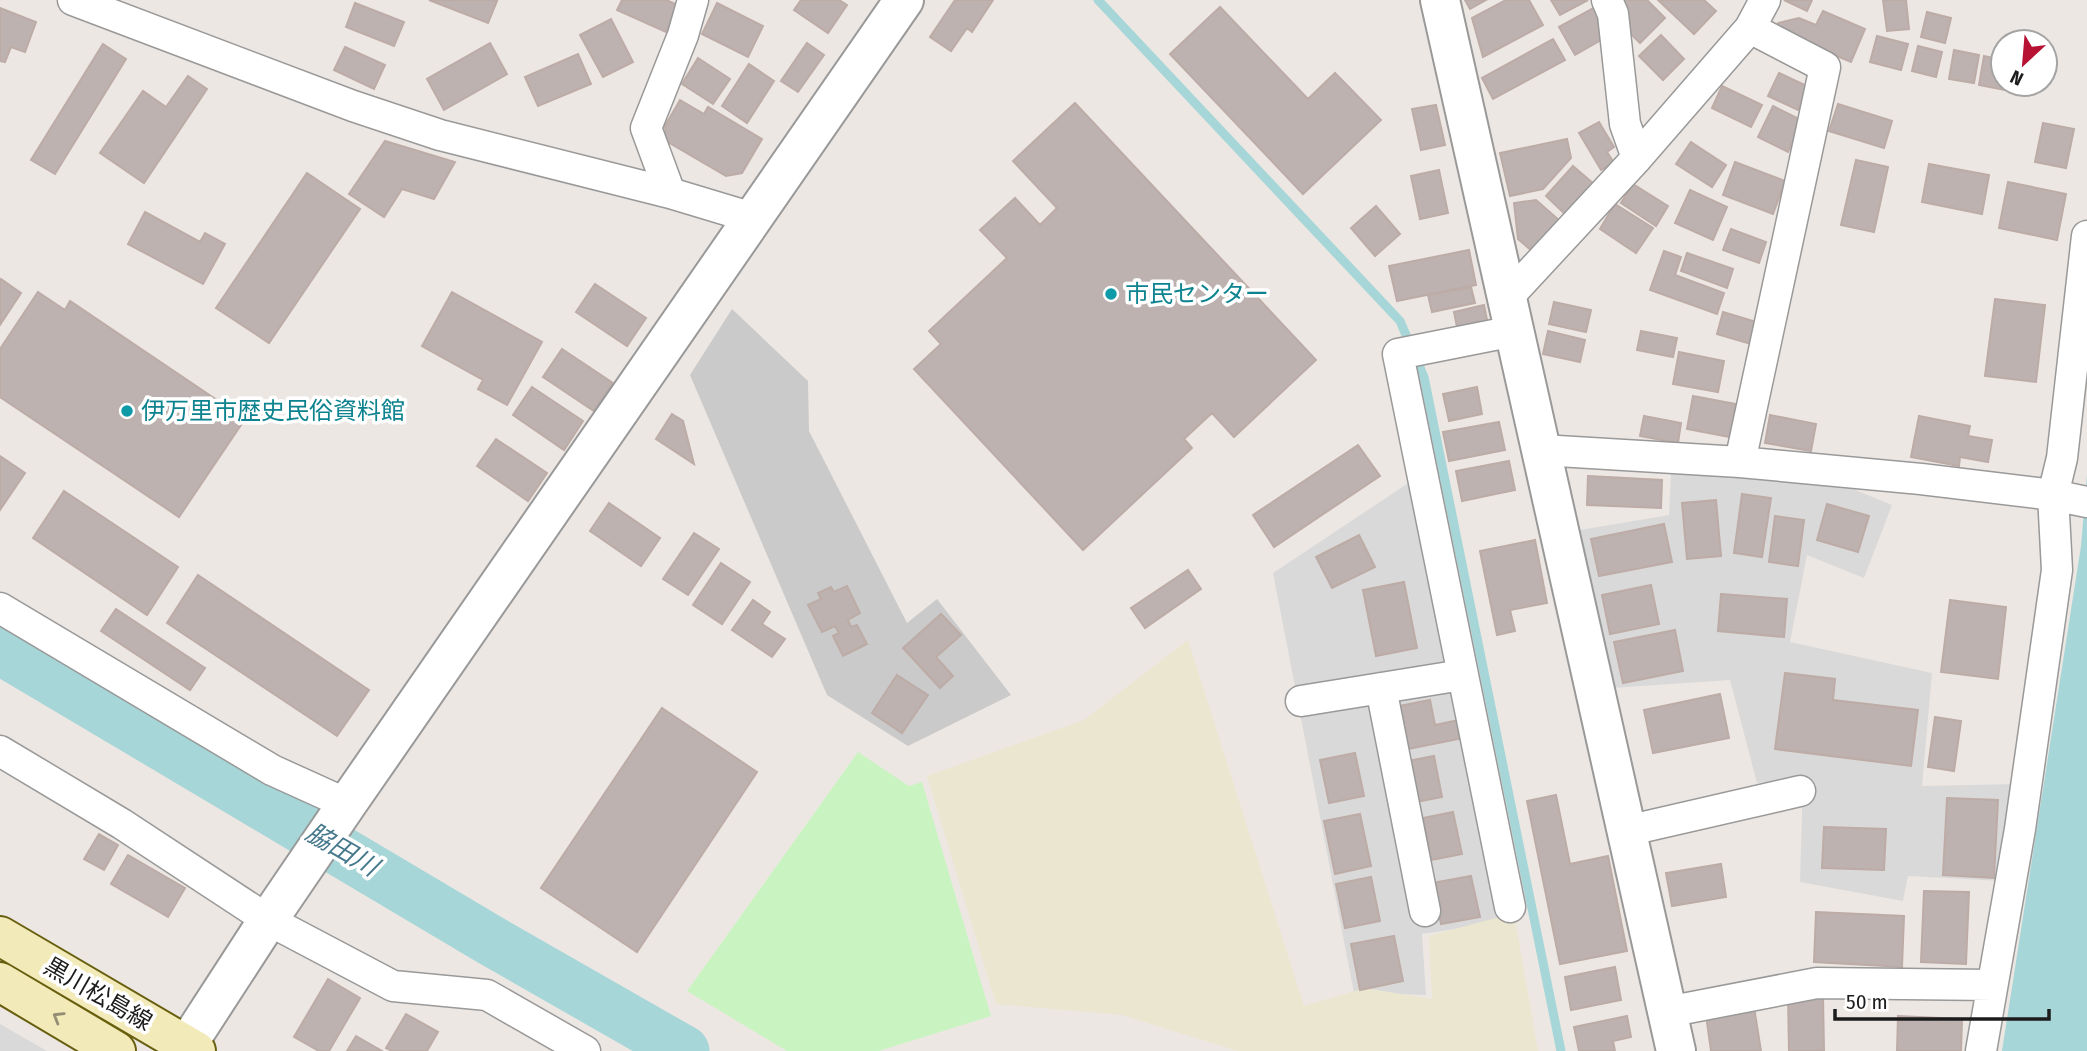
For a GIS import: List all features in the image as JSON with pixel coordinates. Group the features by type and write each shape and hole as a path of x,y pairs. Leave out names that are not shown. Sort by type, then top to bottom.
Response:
{"main road":[{"name":"黒川松島線","path":"0,936 189,1049"},
{"name":"黒川松島線","path":"0,982 116,1051"}],"street":[{"path":"73,0 353,106 440,135 670,193 752,218"},
{"path":"670,193 646,128 683,35 693,0"},
{"path":"189,1049 268,920 347,804 904,0"},
{"path":"1440,0 1676,1051"},
{"path":"1607,0 1614,14 1625,124 1637,158"},
{"path":"1510,907 1398,354 1427,348 1511,315 1637,158 1750,28 1765,0"},
{"path":"1740,462 1825,67 1750,28"},
{"path":"1981,1051 2020,829 2057,570 2070,499 2062,458 2087,236"},
{"path":"1542,450 1740,462 1921,479 2070,499"},
{"path":"0,608 272,770 347,804"},
{"path":"1301,701 1462,675"},
{"path":"1381,688 1425,911"},
{"path":"0,751 122,824 268,920 393,986 487,995 585,1051"},
{"path":"1626,831 1800,791"},
{"path":"1667,1012 1817,983 1992,985"}],"shaded area":[{"path":"732,309 808,381 809,431 907,623 937,599 1011,695 908,746 827,695 690,375"},
{"path":"1804,469 1892,505 1864,578 1807,555 1790,642 1932,673 1922,786 2018,784 2001,881 1908,876 1903,901 1800,882 1803,780 1757,783 1730,680 1612,688 1580,530 1669,515 1671,474"},
{"path":"1413,480 1508,921 1422,934 1426,995 1354,993 1273,573"},
{"path":"1188,640 1304,1006 1365,988 1432,999 1429,936 1514,913 1538,1051 1238,1051 1122,1015 996,1004 927,776 1084,720"},
{"path":"0,1024 47,1051 0,1051"}],"green space":[{"path":"858,752 909,786 922,782 991,1016 879,1051 787,1051 687,991"}],"water":[{"path":"2087,475 2087,1051 2002,1051 2081,546"}],"building":[{"path":"429,0 493,0 497,1 488,23"},
{"path":"622,0 666,0 678,5 666,32 617,10"},
{"path":"801,0 839,0 847,5 828,33 794,10"},
{"path":"955,0 993,0 972,32 967,28 951,51 930,37"},
{"path":"1465,0 1486,0 1470,9"},
{"path":"1506,0 1529,0 1543,25 1483,57 1472,18"},
{"path":"1551,0 1588,0 1560,15"},
{"path":"1623,0 1647,0 1665,18 1640,43 1626,29"},
{"path":"1658,0 1704,0 1716,11 1694,34"},
{"path":"1784,0 1812,0 1807,11"},
{"path":"1883,0 1906,0 1909,29 1887,31"},
{"path":"355,3 404,22 394,46 346,27"},
{"path":"717,3 763,26 748,57 702,34"},
{"path":"1599,5 1608,36 1575,55 1559,27"},
{"path":"1220,7 1308,99 1335,73 1381,120 1303,194 1170,54"},
{"path":"0,8 36,22 25,52 11,47 5,62 0,61"},
{"path":"1823,11 1865,29 1851,62 1775,30 1778,23 1799,18 1816,25"},
{"path":"1927,12 1951,18 1945,43 1921,37"},
{"path":"611,19 633,62 603,77 580,35"},
{"path":"1661,35 1684,59 1663,80 1639,56"},
{"path":"1877,36 1908,44 1901,70 1870,62"},
{"path":"1553,39 1565,60 1493,99 1482,78"},
{"path":"490,43 507,74 444,110 427,79"},
{"path":"807,43 824,55 798,92 781,81"},
{"path":"103,44 126,59 55,174 31,160"},
{"path":"1918,46 1942,52 1936,77 1912,71"},
{"path":"345,47 385,65 374,89 334,70"},
{"path":"1954,50 1979,55 1974,83 1949,79"},
{"path":"578,54 591,84 538,106 525,77"},
{"path":"1984,56 1989,57 1989,87 1979,85"},
{"path":"698,58 730,79 713,104 682,84"},
{"path":"749,64 774,81 747,123 722,106"},
{"path":"1779,73 1809,87 1798,110 1768,96"},
{"path":"188,76 207,89 144,183 100,153 143,91 166,107"},
{"path":"1722,86 1762,105 1751,127 1712,108"},
{"path":"680,100 704,114 708,107 762,139 742,173 726,176 666,141 665,126"},
{"name":"市民センター","path":"1075,103 1316,360 1234,437 1212,413 1184,439 1192,448 1083,550 914,369 941,344 929,331 1007,258 980,230 1015,198 1040,225 1057,208 1013,161"},
{"path":"1838,104 1892,121 1884,148 1829,131"},
{"path":"1436,105 1445,145 1421,150 1412,109"},
{"path":"1773,106 1803,121 1788,152 1758,137"},
{"path":"1599,122 1614,147 1607,152 1614,163 1601,170 1579,133"},
{"path":"2043,123 2074,129 2066,168 2035,162"},
{"path":"1567,139 1571,158 1543,189 1510,196 1500,153"},
{"path":"385,141 455,162 434,199 402,189 384,217 349,194"},
{"path":"1691,142 1726,165 1712,187 1676,164"},
{"path":"1856,160 1888,167 1874,232 1841,225"},
{"path":"1735,162 1785,181 1773,214 1723,195"},
{"path":"1929,164 1989,175 1982,214 1922,202"},
{"path":"1573,166 1594,184 1566,215 1546,196"},
{"path":"1439,170 1448,213 1420,219 1411,176"},
{"path":"307,173 360,209 269,343 216,308"},
{"path":"2008,182 2066,194 2057,240 1999,228"},
{"path":"1633,184 1668,206 1656,226 1621,203"},
{"path":"1690,190 1727,207 1713,240 1675,223"},
{"path":"1536,200 1560,221 1532,251 1518,239 1514,203"},
{"path":"1615,204 1653,228 1636,253 1600,229"},
{"path":"1376,206 1400,234 1375,256 1351,228"},
{"path":"145,212 200,242 205,233 225,244 203,284 128,244"},
{"path":"1731,229 1766,242 1759,263 1723,250"},
{"path":"1469,250 1476,285 1397,301 1389,266"},
{"path":"1664,251 1681,257 1675,275 1724,293 1717,314 1650,290"},
{"path":"1687,253 1733,269 1727,288 1681,271"},
{"path":"1,279 21,293 0,325 0,281"},
{"path":"595,284 646,318 627,346 576,312"},
{"path":"1471,287 1475,303 1432,312 1428,295"},
{"path":"38,292 65,310 70,301 245,419 179,517 0,397 0,349"},
{"path":"452,292 542,342 507,405 478,389 483,380 422,346"},
{"path":"1995,299 2045,305 2036,382 1985,376"},
{"path":"1554,302 1591,310 1586,332 1549,324"},
{"path":"1484,305 1488,325 1458,332 1454,312"},
{"path":"1723,312 1756,322 1751,344 1717,334"},
{"path":"1548,331 1585,340 1580,362 1543,354"},
{"path":"1641,331 1677,338 1673,357 1637,350"},
{"path":"562,349 613,383 594,411 543,377"},
{"path":"1679,352 1724,361 1718,392 1673,384"},
{"path":"532,387 583,421 564,450 513,415"},
{"path":"1477,387 1482,414 1449,421 1443,394"},
{"path":"1693,396 1736,404 1730,437 1687,429"},
{"path":"672,414 683,421 694,464 656,439"},
{"path":"1770,415 1816,424 1811,451 1765,443"},
{"path":"1644,416 1681,423 1678,443 1640,436"},
{"path":"1919,416 1970,426 1968,436 1992,440 1988,462 1960,457 1959,466 1911,457"},
{"path":"1499,422 1505,450 1449,461 1443,432"},
{"path":"496,439 547,473 528,501 477,466"},
{"path":"1358,445 1380,476 1274,547 1253,515"},
{"path":"0,456 25,473 0,510"},
{"path":"1509,461 1515,490 1462,501 1456,471"},
{"path":"1588,476 1662,480 1661,508 1587,505"},
{"path":"64,491 178,567 147,615 33,538"},
{"path":"1742,494 1771,498 1762,557 1734,553"},
{"path":"1716,500 1721,556 1687,559 1682,503"},
{"path":"609,503 660,538 641,566 590,531"},
{"path":"1827,504 1869,516 1858,552 1817,540"},
{"path":"1775,516 1804,520 1798,566 1769,562"},
{"path":"1664,524 1672,562 1599,576 1591,539"},
{"path":"694,533 719,549 688,595 663,579"},
{"path":"1359,535 1375,567 1332,588 1316,557"},
{"path":"1535,540 1547,603 1510,610 1515,631 1497,635 1480,551"},
{"path":"721,563 750,582 722,624 693,605"},
{"path":"1188,570 1201,589 1145,628 1131,608"},
{"path":"198,575 369,690 337,736 167,623"},
{"path":"1404,582 1417,648 1376,656 1363,590"},
{"path":"1651,585 1659,624 1610,634 1602,595"},
{"path":"847,586 860,613 848,620 851,627 857,625 867,644 843,656 833,636 839,633 835,626 822,632 808,605 821,599 818,593 831,587 834,592"},
{"path":"1721,594 1787,599 1784,637 1718,631"},
{"path":"753,600 770,612 762,624 785,639 772,657 732,630"},
{"path":"1950,600 2006,607 1998,679 1941,672"},
{"path":"116,609 205,668 190,690 101,631"},
{"path":"941,614 961,635 936,657 953,676 940,688 903,648"},
{"path":"1675,630 1683,671 1623,683 1614,642"},
{"path":"1785,673 1835,679 1833,700 1918,710 1911,766 1775,749"},
{"path":"897,675 928,695 902,733 872,713"},
{"path":"1720,694 1729,738 1653,753 1644,710"},
{"path":"1430,700 1435,725 1459,720 1463,738 1408,749 1399,706"},
{"path":"662,708 757,772 637,952 541,888"},
{"path":"1935,717 1961,721 1954,771 1928,767"},
{"path":"1355,753 1364,796 1329,803 1320,760"},
{"path":"1434,756 1442,797 1416,802 1408,761"},
{"path":"1556,795 1570,864 1608,856 1627,951 1560,964 1527,801"},
{"path":"1947,798 1998,800 1994,878 1943,875"},
{"path":"1453,812 1462,854 1431,860 1423,818"},
{"path":"1360,814 1371,866 1335,874 1324,821"},
{"path":"1824,827 1886,829 1884,870 1822,868"},
{"path":"99,834 118,845 104,870 84,859"},
{"path":"128,855 185,888 168,917 111,884"},
{"path":"1721,864 1726,897 1672,906 1666,873"},
{"path":"1471,876 1480,917 1441,924 1432,883"},
{"path":"1371,877 1380,921 1345,928 1336,884"},
{"path":"1924,891 1969,892 1966,964 1921,962"},
{"path":"1816,912 1904,916 1902,967 1814,962"},
{"path":"1394,936 1403,981 1360,990 1351,944"},
{"path":"1615,967 1621,1000 1571,1010 1565,977"},
{"path":"328,979 360,998 329,1051 319,1051 294,1037"},
{"path":"1788,996 1823,996 1824,1051 1789,1051"},
{"path":"1754,1007 1761,1051 1711,1051 1706,1015"},
{"path":"406,1014 438,1032 427,1051 392,1051 386,1048"},
{"path":"1627,1016 1631,1037 1613,1041 1615,1051 1579,1051 1574,1027"},
{"path":"1898,1016 1962,1019 1961,1051 1897,1051"},
{"path":"356,1036 382,1051 347,1051"}],"waterway":[{"path":"1098,0 1400,321 1424,377 1561,1051"},
{"name":"脇田川","path":"0,649 490,940 684,1051"}],"place":[{"name":"市民センター","path":"1111,294"},
{"name":"伊万里市歴史民俗資料館","path":"127,411"}]}
